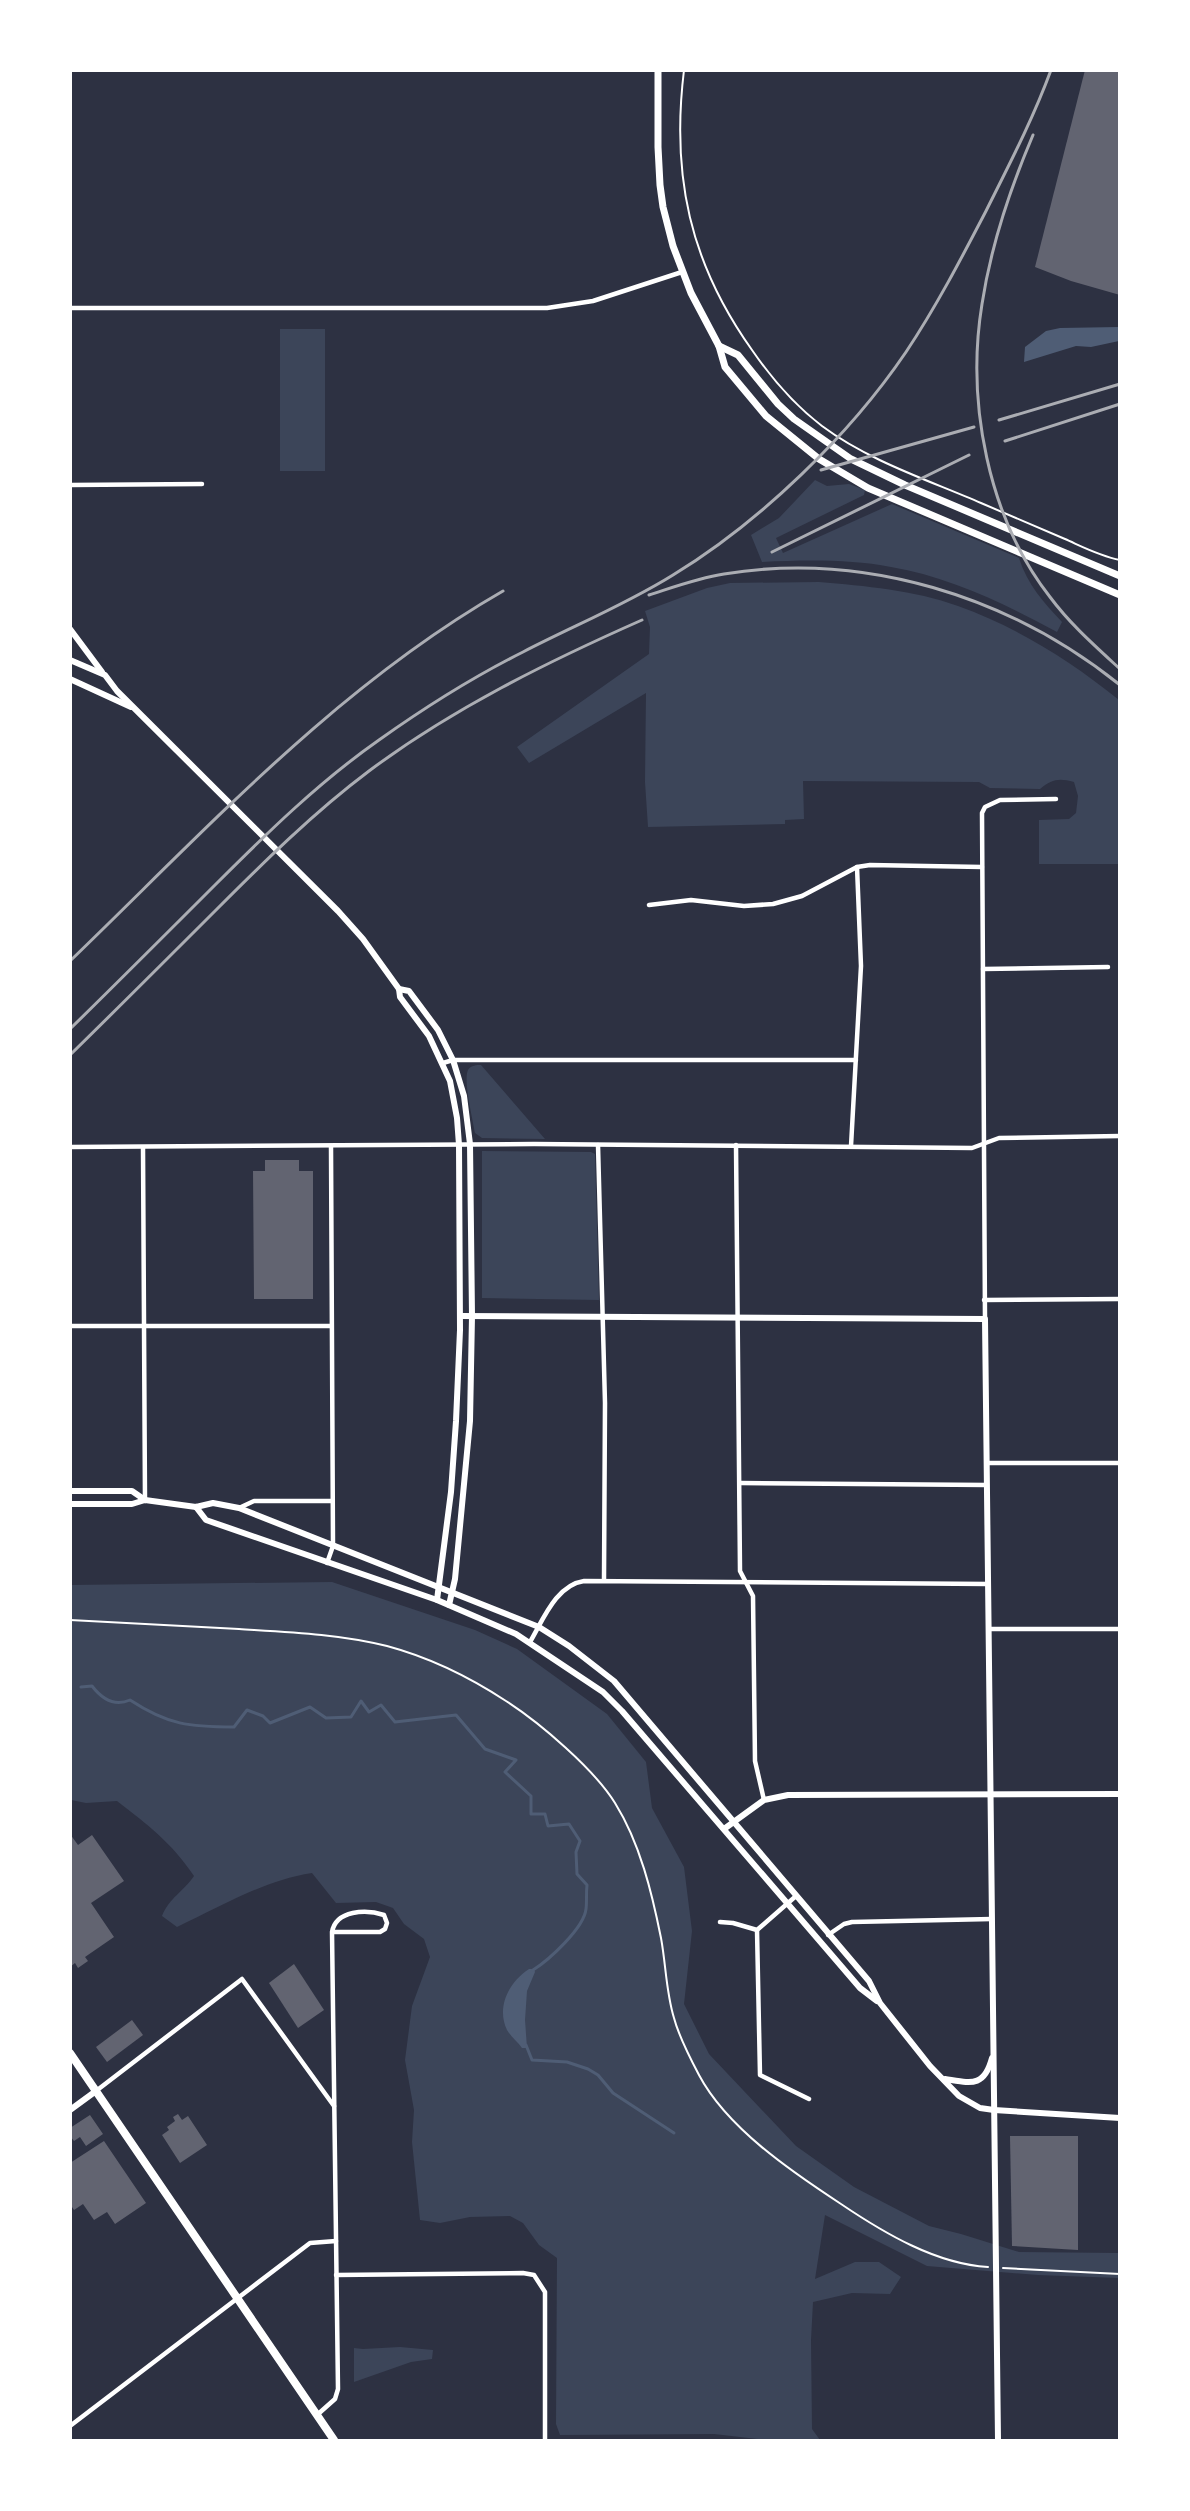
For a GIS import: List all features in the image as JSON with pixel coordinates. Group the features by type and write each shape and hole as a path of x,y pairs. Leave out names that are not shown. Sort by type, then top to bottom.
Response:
{"main road":[{"path":"658,70 658,147 663,207 682,272 719,346 725,367 751,398 782,431 841,473 898,501 1119,595"},
{"path":"719,346 738,355 794,419 850,459 905,486 1119,576"},
{"path":"70,2053 334,2440"}],"street":[{"path":"70,308 547,308 593,301 682,272"},
{"path":"70,485 202,484"},
{"path":"70,629 134,708 362,937 399,989 400,997 429,1036 450,1081 459,1145 460,1316 455,1445 441,1587 437,1600"},
{"path":"70,660 105,675"},
{"path":"70,679 134,708"},
{"path":"998,2440 992,1794 984,1300 982,822 985,807 1000,800 1056,799"},
{"path":"649,905 691,900 744,906 773,904 816,890 856,867 870,865 982,867"},
{"path":"851,1146 861,956 856,867"},
{"path":"983,969 1107,967"},
{"path":"399,989 409,991 428,1015 453,1060 460,1079 470,1144 472,1316 470,1421 453,1592 449,1605"},
{"path":"442,1063 453,1060 856,1060"},
{"path":"70,1147 331,1147 470,1144 972,1148 999,1138 1119,1136"},
{"path":"598,1145 605,1460 604,1580"},
{"path":"736,1145 740,1570 753,1596 754,1761 764,1800"},
{"path":"327,1564 333,1546 331,1147"},
{"path":"143,1148 145,1500"},
{"path":"984,1300 1119,1299"},
{"path":"460,1316 985,1319"},
{"path":"70,1326 331,1326"},
{"path":"987,1463 1119,1463"},
{"path":"740,1483 987,1485"},
{"path":"70,1491 132,1491 145,1500"},
{"path":"70,1504 132,1504 145,1500 196,1507 213,1503 239,1508 539,1627 569,1646 614,1681 869,1981 880,2003 930,2066 959,2096 980,2108 994,2110 1119,2118"},
{"path":"239,1508 254,1501 332,1501"},
{"path":"196,1507 206,1520 327,1564 437,1600 530,1642 614,1701 786,1904 860,1988 880,2003"},
{"path":"530,1642 557,1597 573,1582 604,1580 988,1584"},
{"path":"989,1629 1119,1629"},
{"path":"724,1829 764,1800 802,1794 1119,1794"},
{"path":"796,1896 758,1930 760,2075 808,2099"},
{"path":"317,2415 335,2398 338,2389 332,1932 333,1924 346,1914 377,1913 384,1915 387,1923 385,1929 380,1932 332,1932"},
{"path":"828,1935 844,1924 852,1922 992,1919"},
{"path":"720,1922 758,1930"},
{"path":"70,2110 242,1979 334,2106"},
{"path":"944,2079 973,2083 982,2080 988,2070 994,2049"},
{"path":"70,2426 310,2243 336,2241"},
{"path":"336,2275 523,2273 534,2275 545,2292 545,2440"}],"path":[{"path":"684,70 680,152 684,192 694,236 722,305 772,378 789,398 823,426 866,453 1119,560"},
{"path":"70,1620 291,1633 388,1646 444,1667 507,1701 562,1745 591,1773 615,1803 646,1870 661,1940 674,2020 700,2078 734,2122 807,2182 851,2211 911,2245 960,2264 976,2267 1119,2274"}],"shaded area":[{"path":"1119,327 1119,341 1091,347 1076,346 1024,362 1025,347 1046,331 1060,328"},
{"path":"280,329 325,329 325,471 280,471"},
{"path":"815,480 827,486 849,484 865,490 864,495 776,538 783,553 892,504 1019,558 1031,585 1062,622 1057,632 1017,611 935,577 875,564 843,561 762,562 751,535 779,518"},
{"path":"819,582 907,592 980,614 1043,646 1119,700 1119,864 1039,864 1039,820 1069,819 1076,813 1078,796 1074,782 1064,780 1052,781 1040,789 990,788 979,782 803,781 804,819 785,820 785,824 648,827 645,782 646,693 529,763 517,747 649,654 650,627 645,611 707,588 730,583"},
{"path":"481,1065 545,1139 482,1138 475,1133 467,1091 467,1075 471,1067"},
{"path":"482,1151 591,1152 595,1154 599,1300 482,1298"},
{"path":"332,1582 475,1630 517,1649 607,1714 646,1762 652,1808 684,1867 692,1931 684,2004 709,2054 796,2146 854,2187 929,2226 1019,2252 1119,2253 1119,2278 1038,2275 927,2266 825,2215 815,2279 855,2262 879,2262 901,2277 890,2294 852,2293 813,2302 812,2429 820,2440 766,2440 714,2434 560,2435 556,2424 557,2258 539,2245 523,2223 510,2216 470,2217 440,2223 420,2220 412,2142 414,2110 405,2060 412,2006 430,1957 424,1939 404,1924 393,1908 376,1902 336,1903 312,1873 259,1888 177,1927 162,1916 169,1904 194,1876 177,1853 149,1826 117,1801 86,1803 71,1800 70,1585"},
{"path":"529,1969 534,1969 535,1972 527,1991 525,2020 527,2048 522,2048 507,2030 503,2013 510,1988"},
{"path":"400,2347 433,2350 432,2359 411,2362 354,2382 354,2348"}],"building":[{"path":"1085,70 1120,70 1120,295 1071,281 1035,267"},
{"path":"265,1160 299,1160 299,1171 313,1171 313,1299 254,1299 253,1171 265,1171"},
{"path":"70,1834 78,1845 92,1835 124,1881 91,1903 114,1937 85,1957 88,1961 78,1968 75,1963 70,1967"},
{"path":"294,1964 324,2010 298,2028 269,1983"},
{"path":"132,2020 143,2035 107,2062 96,2047"},
{"path":"178,2114 182,2120 188,2116 207,2145 180,2163 162,2135 169,2130 167,2127 175,2121 173,2117"},
{"path":"90,2115 103,2134 86,2146 80,2137 74,2141 70,2136 70,2128"},
{"path":"1010,2136 1078,2136 1078,2250 1012,2246"},
{"path":"104,2141 146,2203 115,2224 107,2212 94,2220 83,2204 74,2210 70,2204 70,2163"}],"waterway":[{"path":"81,1687 92,1686 104,1698 114,1702 130,1700 168,1720 205,1726 234,1727 247,1710 263,1716 270,1723 310,1707 326,1718 351,1717 361,1701 369,1712 381,1705 395,1722 456,1715 485,1749 516,1760 505,1772 531,1796 531,1814 545,1814 548,1826 569,1824 580,1841 576,1852 577,1874 587,1885 584,1917 565,1943 533,1970"},
{"path":"526,2045 532,2060 567,2062 588,2069 598,2075 613,2093 674,2133"}],"railway":[{"path":"70,1029 274,827 357,756 449,693 673,575 738,530 801,475 858,415 917,335 948,283 986,211 1029,124 1051,70"},
{"path":"1033,135 1002,218 986,282 978,341 977,380 980,419 997,495 1011,532 1029,566 1066,616 1120,669"},
{"path":"999,420 1120,384"},
{"path":"1005,441 1120,404"},
{"path":"821,470 974,427"},
{"path":"772,552 969,455"},
{"path":"649,595 714,576 777,569 829,569 882,576 933,588 983,605 1031,627 1077,654 1120,685"},
{"path":"70,961 224,811 329,715 442,629 503,591"},
{"path":"70,1055 270,856 369,771 433,727 501,688 642,620"}]}
